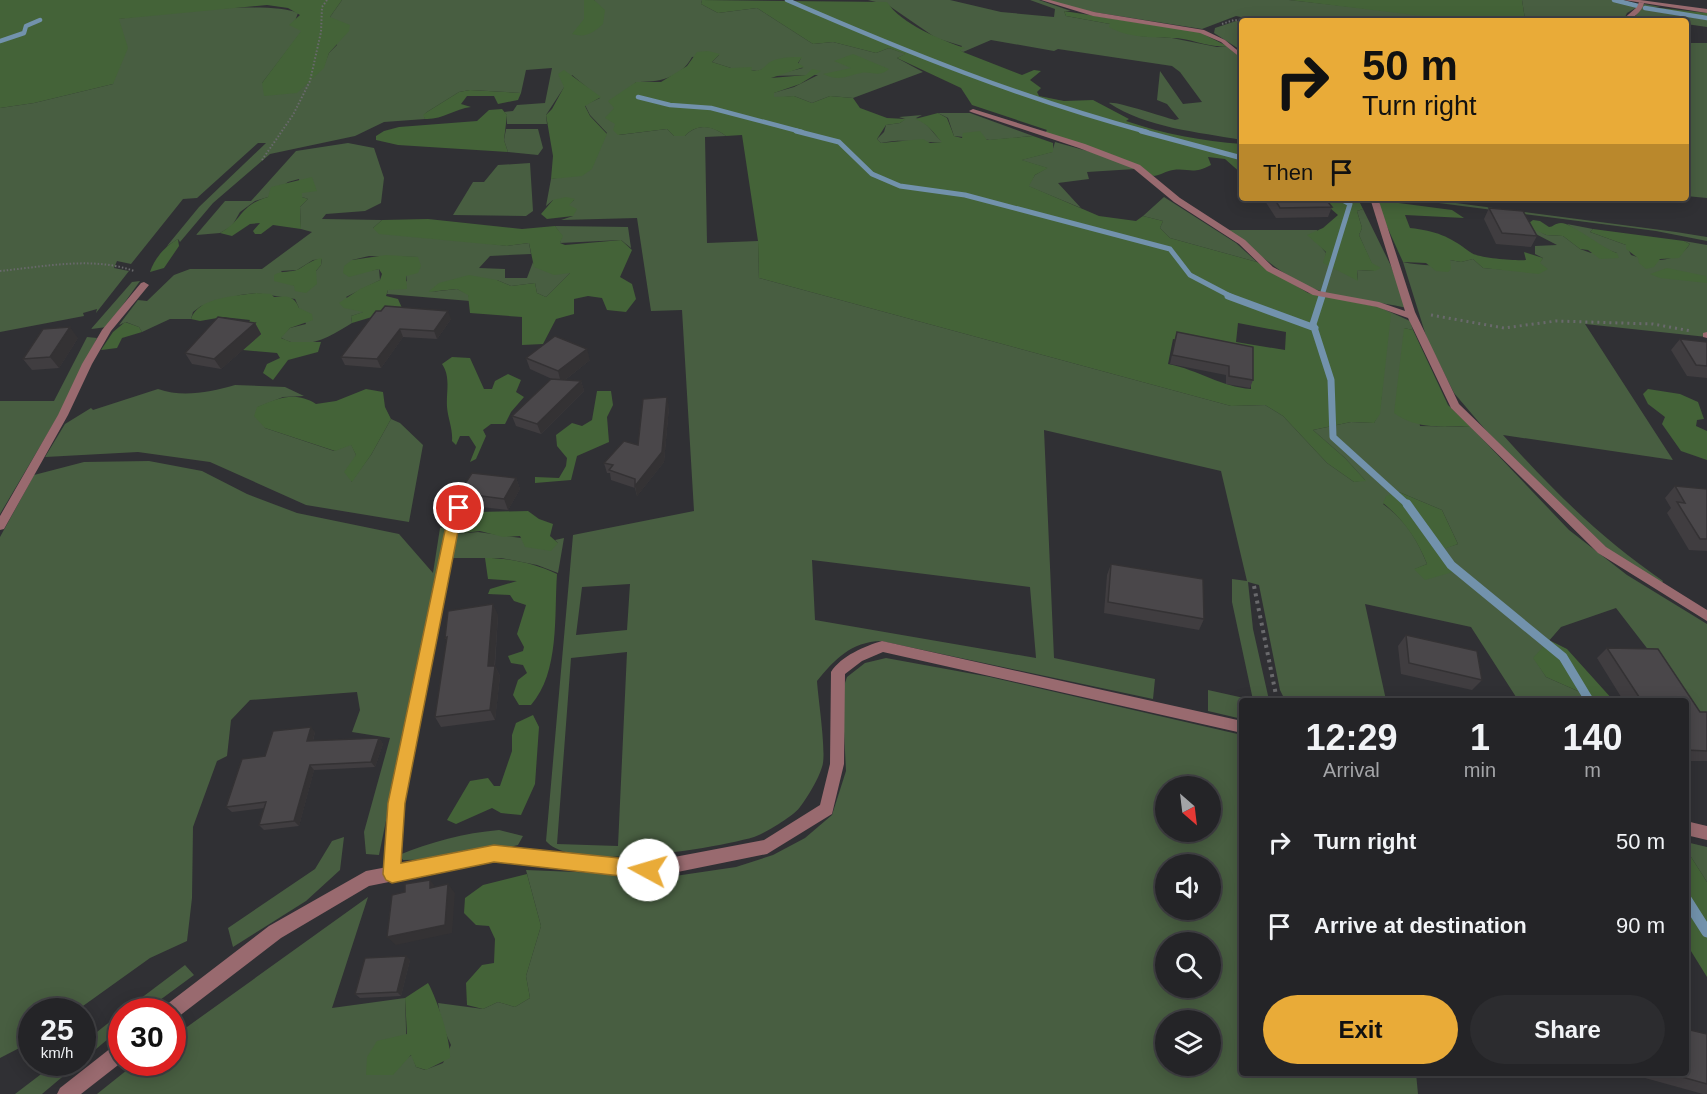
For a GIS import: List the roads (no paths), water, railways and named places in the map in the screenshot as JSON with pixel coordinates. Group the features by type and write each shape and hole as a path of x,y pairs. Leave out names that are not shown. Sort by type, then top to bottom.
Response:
{"street":[{"path":"1044,0 1093,14 1202,31 1223,41 1239,54"},
{"path":"1627,0 1707,11"},
{"path":"1628,18 1640,8 1641,3"},
{"path":"973,111 1082,146 1137,167 1177,200 1242,242 1270,269 1316,293 1379,305 1411,314"},
{"path":"1375,201 1411,314 1455,406 1602,550 1707,616"},
{"path":"0,526 63,415 87,364 107,330 144,285"},
{"path":"392,874 396,803 453,521 459,508"},
{"path":"1689,606 1707,603"},
{"path":"186,1000 275,932 366,879 494,854 648,870 767,847 827,810 837,764 838,672 857,657 882,646 1239,727"},
{"path":"1689,829 1707,833"},
{"path":"66,1094 108,1061"}],"waterway":[{"path":"787,0 964,73 1055,105 1147,132"},
{"path":"1614,0 1638,6"},
{"path":"1645,8 1707,18"},
{"path":"0,41 24,33 26,26 40,20"},
{"path":"638,97 670,105 711,108 802,132"},
{"path":"796,131 839,142 872,174 900,186 965,195 1170,249 1190,275 1232,297"},
{"path":"1141,131 1239,157"},
{"path":"1323,292 1350,204 1344,201"},
{"path":"1228,296 1314,328"},
{"path":"1314,328 1313,324 1322,296"},
{"path":"1314,328 1331,380 1333,437 1407,504"},
{"path":"1407,504 1451,565 1563,657 1588,698"},
{"path":"1689,904 1707,932"}]}
